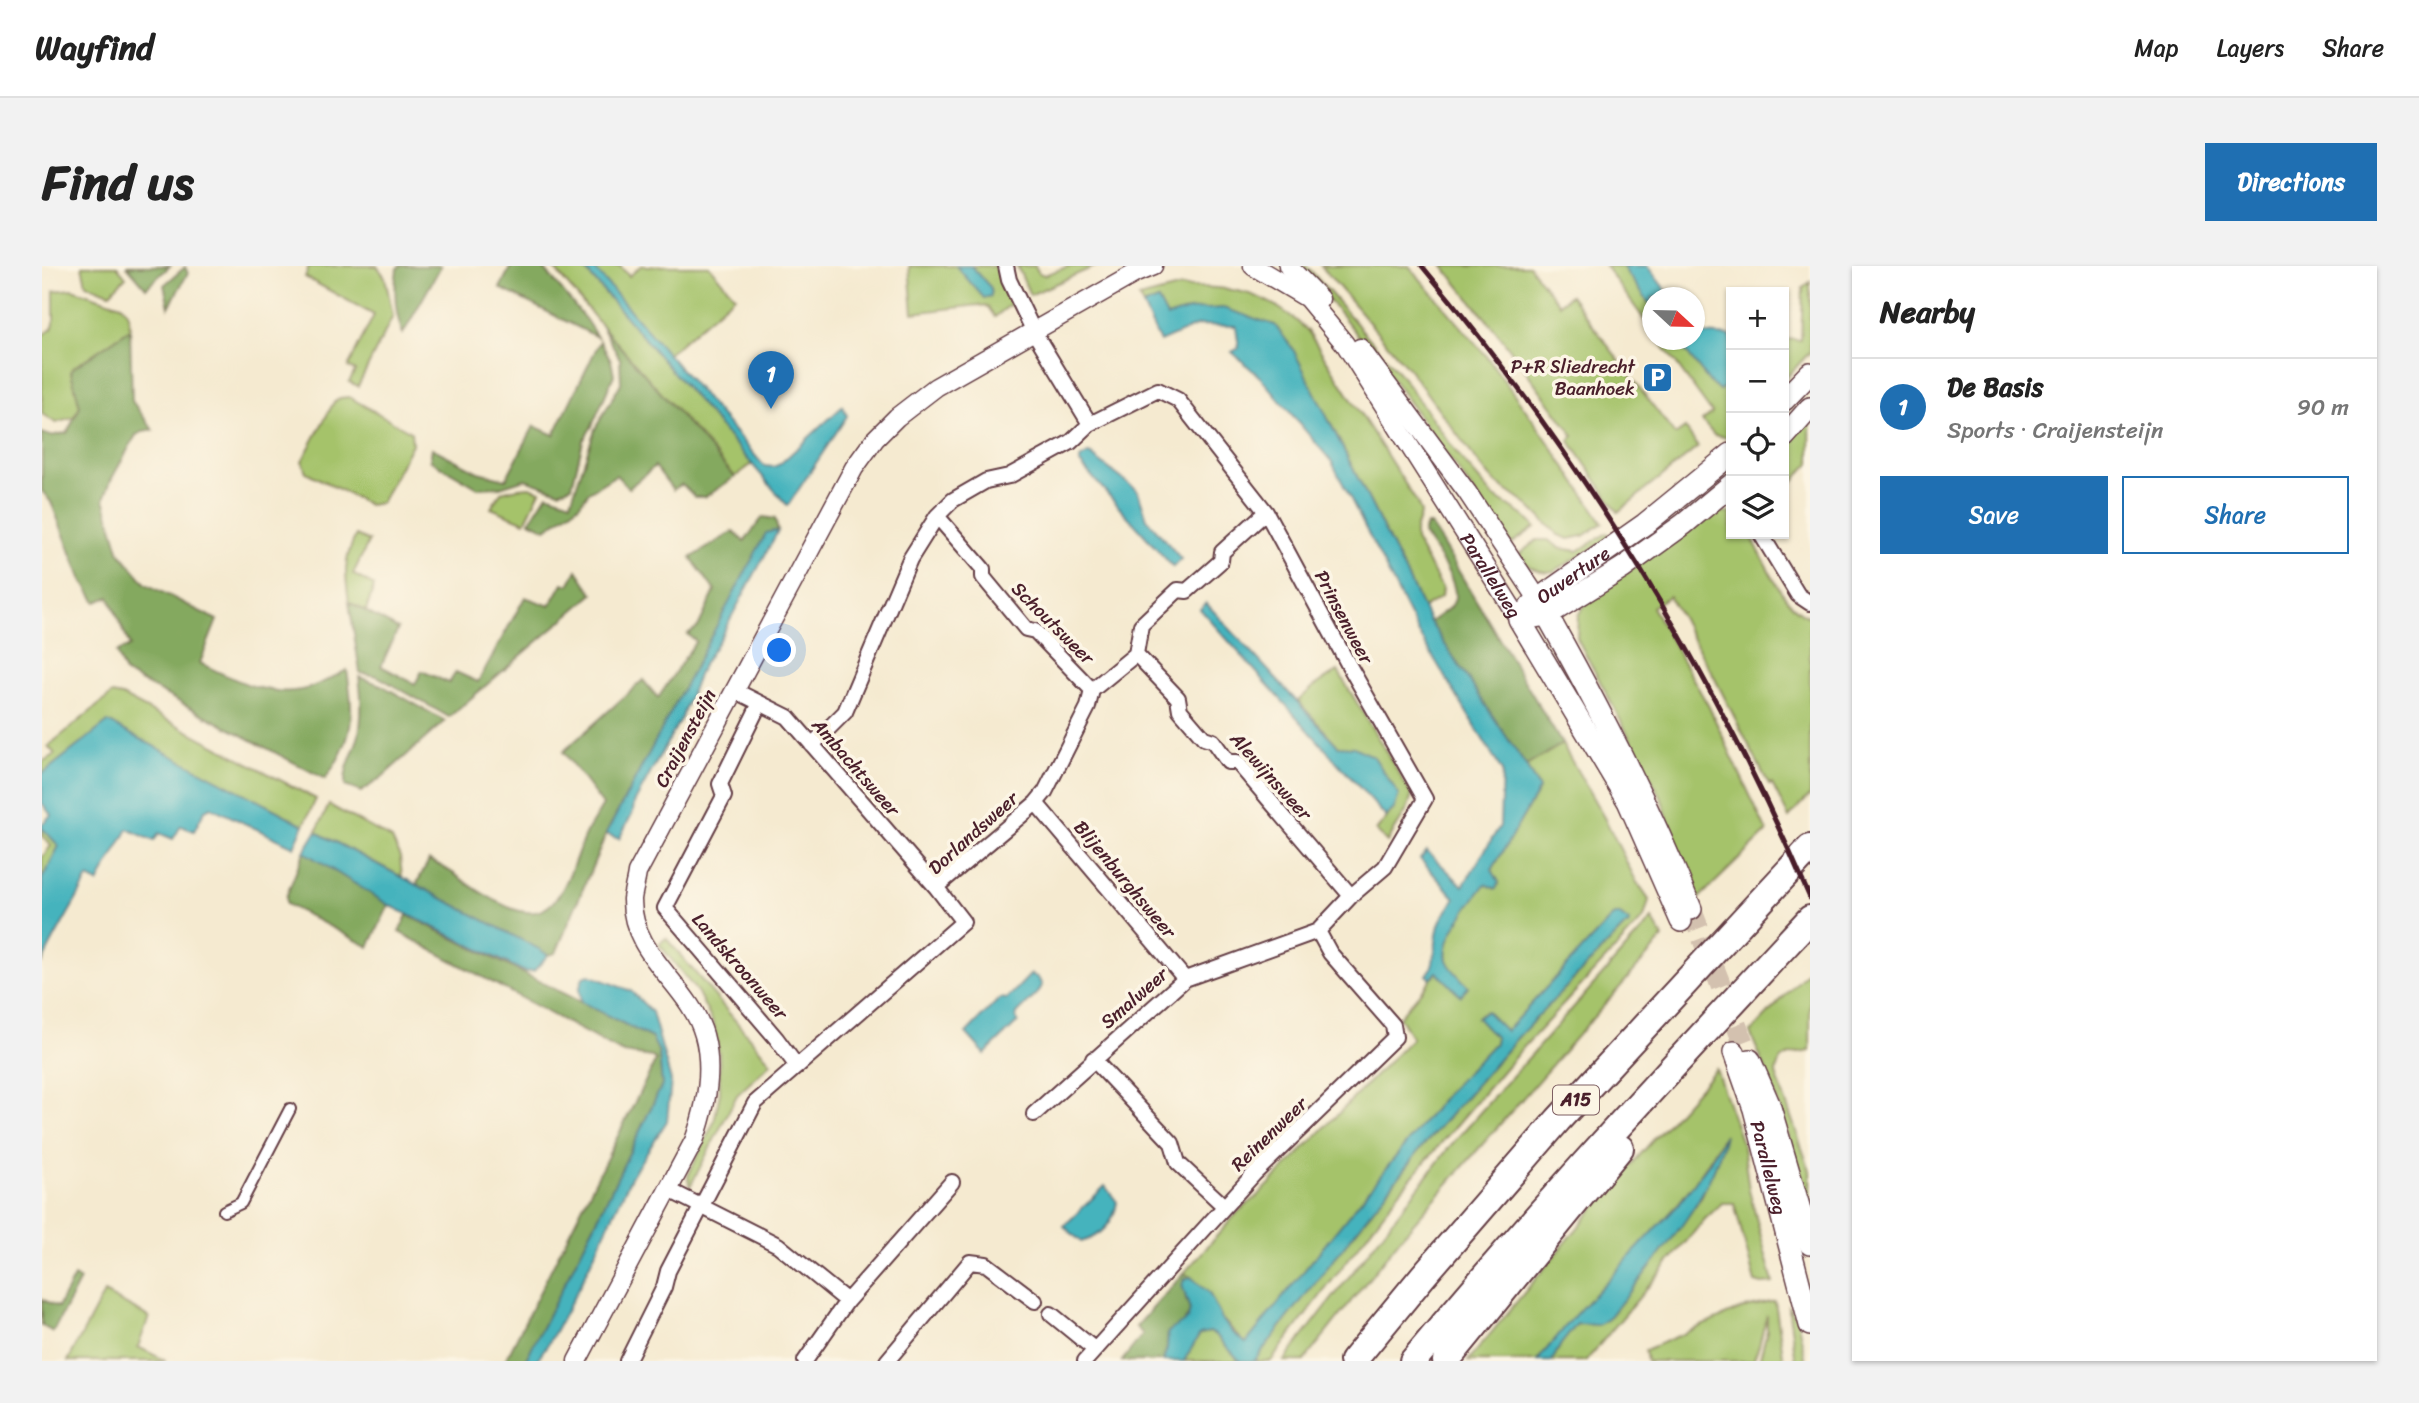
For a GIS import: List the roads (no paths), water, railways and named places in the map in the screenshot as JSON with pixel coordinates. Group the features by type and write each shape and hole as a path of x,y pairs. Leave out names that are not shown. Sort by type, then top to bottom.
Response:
{"highway":[{"name":"A15","path":"1353,1361 1558,1120 1810,848"},
{"name":"A15","path":"1413,1361 1480,1280 1614,1129 1810,921"},
{"name":"A15","path":"1446,1361 1623,1144 1768,985 1810,921"}],"main road":[{"path":"1789,395 1810,373"},
{"path":"1789,431 1810,408"},
{"name":"Ouverture","path":"1542,607 1726,459"},
{"name":"Ouverture","path":"1519,619 1623,568 1684,524 1726,488"},
{"name":"Parallelweg","path":"1519,619 1628,801 1686,915 1670,856 1587,686 1542,607"},
{"name":"Parallelweg","path":"1810,1244 1769,1104 1738,1047 1810,1325"}],"street":[{"path":"1006,266 1009,280 1034,332 1090,424"},
{"name":"Craijensteijn","path":"577,1361 694,1141 705,1110 708,1082 706,1047 698,1019 644,945 632,899 637,873 733,690 854,468 875,439 897,417 936,387 1136,273 1153,266"},
{"name":"Parallelweg","path":"1253,266 1307,298 1345,344 1519,619"},
{"name":"Parallelweg","path":"1288,266 1313,291 1366,355 1467,492 1542,607"},
{"name":"Prinsenweer","path":"812,745 845,712 910,559 937,516 953,500 986,481 1009,476 1071,442 1090,424 1158,390 1178,400 1266,512 1346,662 1425,799 1385,867 1351,896 1318,931"},
{"path":"1092,690 1136,654 1141,625 1178,590 1187,591 1221,561 1222,552 1266,512"},
{"name":"Schoutsweer","path":"937,516 983,569 983,578 1026,629 1035,631 1092,690"},
{"path":"1764,539 1798,596 1810,603"},
{"name":"Alewijnsweer","path":"1136,654 1178,698 1180,710 1204,738 1213,741 1228,762 1237,762 1351,896"},
{"name":"Ambachtsweer","path":"733,690 788,717 936,887"},
{"name":"Dorlandsweer","path":"627,1361 664,1287 668,1271 755,1103 963,922 936,887 1045,792 1088,707 1092,690"},
{"name":"Landskroonweer","path":"760,704 720,784 724,796 666,908 796,1065"},
{"name":"Blijenburghsweer","path":"1035,803 1185,979"},
{"name":"Smalweer","path":"1034,1114 1185,979 1318,931"},
{"name":"Reinenweer","path":"1090,1355 1224,1206 1395,1037 1393,1025 1330,953 1318,931"},
{"path":"1093,1059 1172,1143 1178,1163 1224,1206"},
{"path":"224,1211 241,1203 290,1108"},
{"path":"805,1361 847,1301 952,1182"},
{"path":"668,1190 778,1245 847,1301"},
{"path":"887,1361 971,1262 986,1264 1035,1301"},
{"path":"1051,1314 1090,1355"}],"water":[{"path":"582,266 592,266 764,466 774,467 780,464 843,406 847,416 789,504 787,505"},
{"path":"956,266 971,266 991,288 991,296 984,298"},
{"path":"1622,266 1647,266 1663,287 1642,287 1642,293"},
{"path":"1158,300 1167,317 1189,310 1223,308 1275,325 1293,349 1430,622 1539,789 1492,870 1499,882 1496,889 1485,884 1459,920 1449,941 1447,960 1468,986 1461,996 1437,972 1431,979 1427,975 1432,964 1440,922 1455,898 1420,859 1427,851 1463,886 1500,826 1502,771 1417,630 1332,462 1261,378 1232,352 1239,348 1236,326 1198,325 1160,342 1143,306"},
{"path":"1705,334 1726,336 1726,386 1720,390 1712,385 1685,350 1705,350"},
{"path":"1088,454 1138,491 1147,519 1181,559 1173,567 1080,463 1080,459"},
{"path":"778,531 701,668 682,716 634,803 633,812 619,839 606,834 766,533"},
{"path":"1206,603 1338,746 1354,747 1374,757 1399,795 1394,809 1386,817 1200,609"},
{"path":"108,722 304,825 294,847 211,807 205,810 194,831 181,826 173,839 159,833 154,841 128,829 98,883 88,878 42,963 42,879 59,846 42,828 42,824 51,815 42,803 42,774"},
{"path":"316,832 548,955 534,971 525,972 389,905 304,852"},
{"path":"1614,915 1620,915 1629,922 1628,926 1626,925 1517,1038 1421,1148 1254,1361 1240,1361 1210,1332 1200,1334 1184,1361 1163,1361 1168,1332 1188,1319 1190,1310 1182,1285 1184,1280 1191,1277 1209,1293 1232,1332 1246,1343 1447,1093 1495,1043 1496,1038 1477,1018 1486,1011 1506,1031"},
{"path":"1031,974 1038,978 1042,985 1039,992 1017,1014 1018,1022 985,1054 966,1033 1000,998 1007,999"},
{"path":"589,975 631,991 652,1012 671,1081 667,1121 632,1175 550,1341 536,1361 525,1361 662,1085 659,1052 652,1038 581,1002 579,990 583,977"},
{"path":"1725,1134 1718,1159 1693,1208 1660,1255 1608,1319 1598,1325 1577,1324 1552,1361 1537,1361 1575,1315 1678,1205 1709,1163"},
{"path":"1105,1186 1117,1202 1113,1216 1105,1228 1081,1242 1064,1226"}],"tunnel":[{"path":"1691,909 1743,1042"}],"railway":[{"path":"1422,266 1536,413 1639,568 1731,730 1810,898"}],"place":[{"name":"P+R Sliedrecht Baanhoek","path":"1658,377"},
{"name":"De Basis","path":"771,409"}]}
